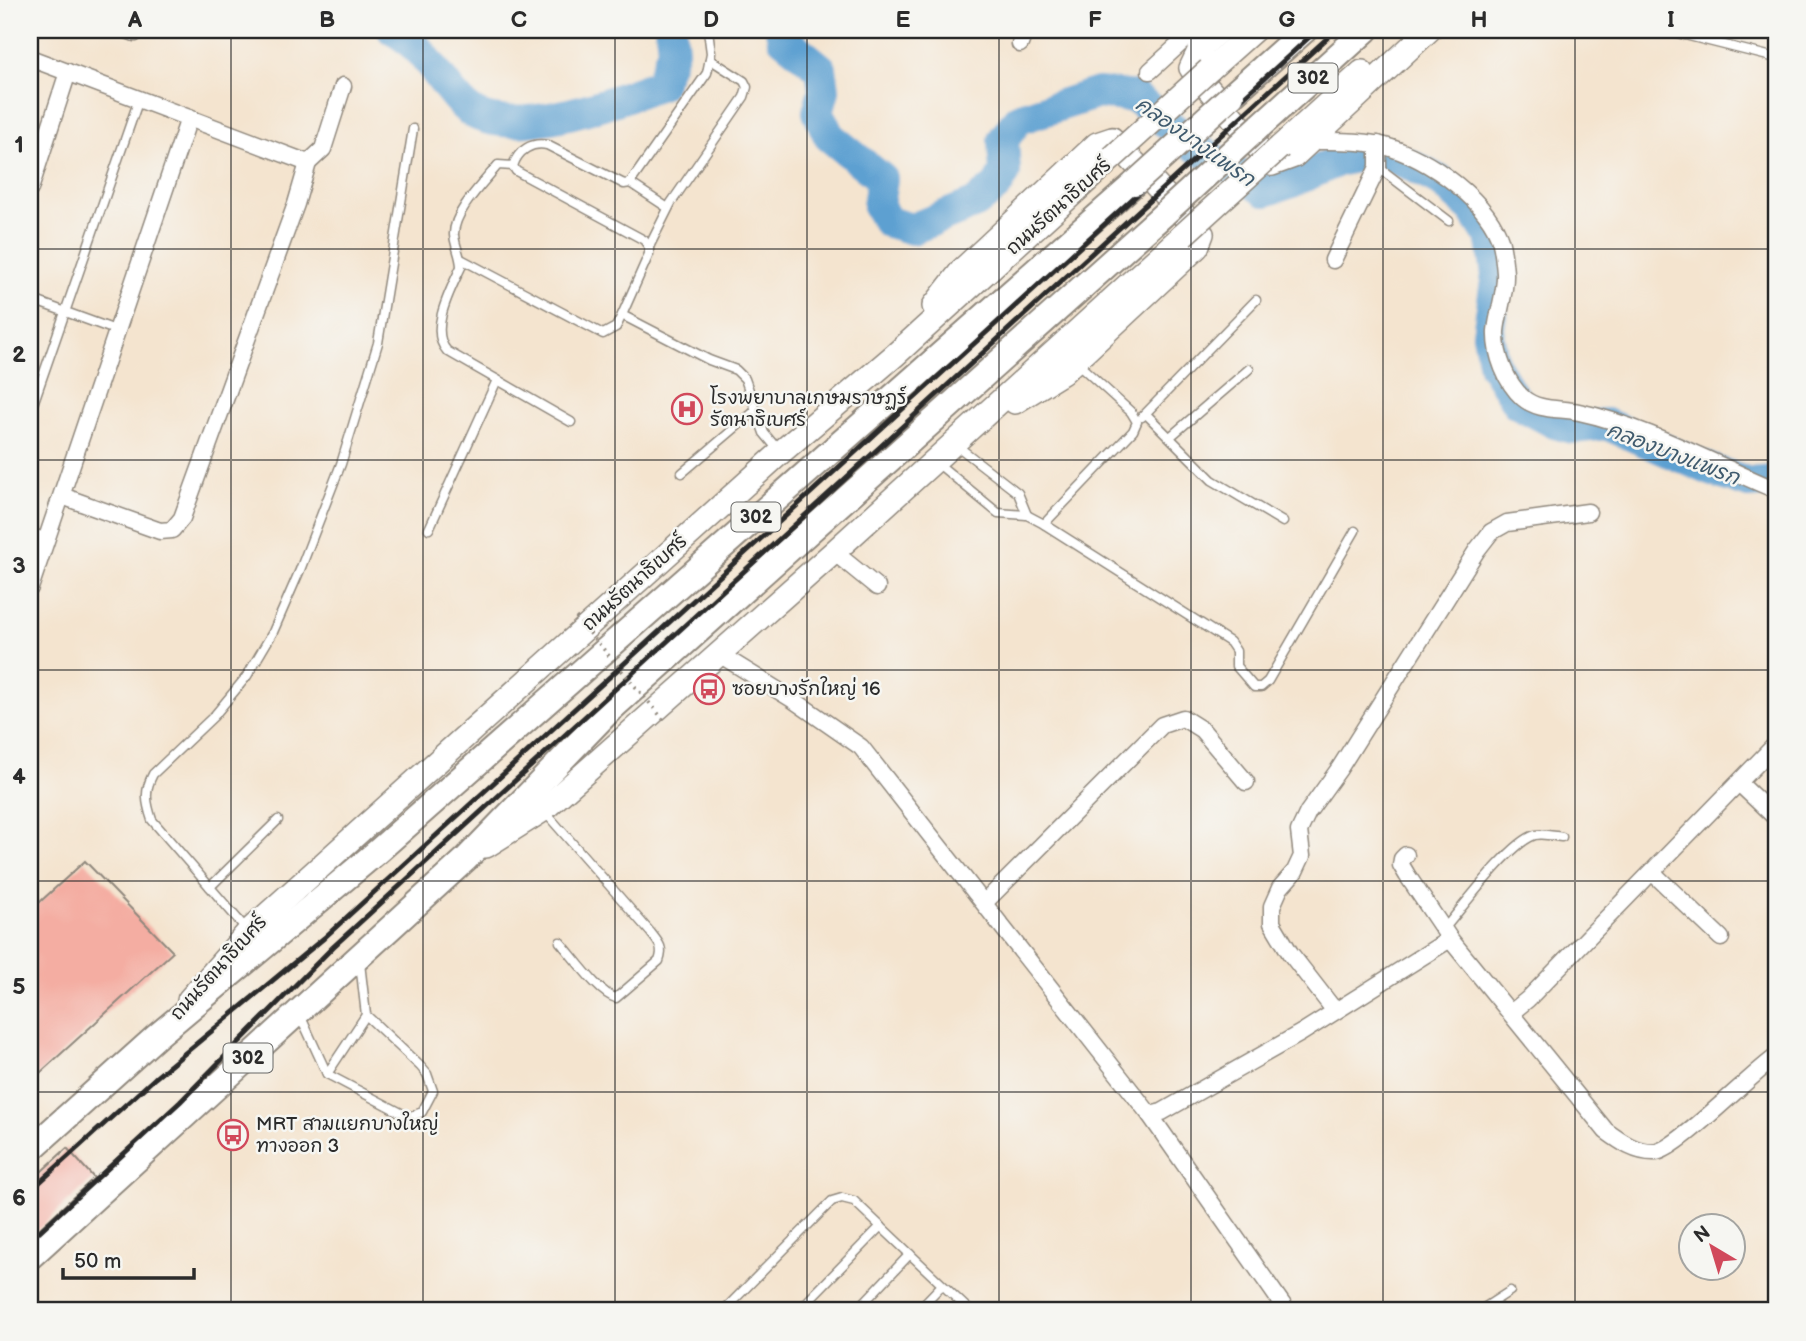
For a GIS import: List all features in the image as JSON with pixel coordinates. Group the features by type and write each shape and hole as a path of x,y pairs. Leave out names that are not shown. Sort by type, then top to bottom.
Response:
{"main road":[{"path":"1220,30 1201,47 1191,68 1272,164 1294,156 1312,141 1429,30"},
{"name":"ถนนรัตนาธิเบศร์","path":"157,1036 249,931 780,453 895,355 1254,30"},
{"name":"ถนนรัตนาธิเบศร์","path":"30,1150 157,1036 378,851 1305,30"},
{"name":"302","path":"30,1257 466,859 610,710 1366,30"},
{"name":"302","path":"466,859 543,810 935,461 1408,30"},
{"path":"895,355 962,270 1097,144 1112,139 1202,234 1197,247 1062,373 960,438"}],"street":[{"path":"1150,71 1195,30"},
{"path":"30,58 308,163"},
{"path":"30,189 33,171 68,72"},
{"path":"62,496 160,531 172,530 182,518 296,204 308,163 323,149 343,86"},
{"path":"30,588 189,118"},
{"path":"1312,141 1378,156 1412,156 1444,175 1479,205 1499,237 1505,275 1496,334 1508,380 1522,397 1535,406 1603,418 1774,489"},
{"path":"1333,260 1378,156"},
{"path":"1335,1011 1290,953 1272,923 1272,906 1280,888 1295,871 1302,856 1299,831 1308,812 1339,769 1491,532 1507,523 1588,512"},
{"path":"834,552 877,587"},
{"path":"719,654 792,699 861,747 1150,1115 1287,1311"},
{"path":"985,902 1162,725 1183,718 1202,730 1246,782"},
{"path":"1511,1013 1528,999 1776,744"},
{"path":"1739,783 1776,818"},
{"path":"1406,855 1401,865 1406,876 1447,934 1606,1131 1627,1147 1657,1152 1677,1142 1776,1057"},
{"path":"1652,872 1721,939"},
{"path":"1150,1115 1174,1106 1335,1011 1447,934"}],"lane":[{"path":"630,183 707,73 711,60 708,30"},
{"path":"1674,30 1776,58"},
{"path":"461,259 603,334 616,327 668,208 744,97 747,87 744,81 711,60"},
{"path":"30,413 139,99"},
{"path":"249,931 152,820 145,798 147,785 153,774 214,716 247,676 273,632 300,570 341,464 378,343 412,129"},
{"path":"649,247 644,240 623,228 516,171 513,166 515,159 529,146 537,143 547,145 624,184 630,183 668,208"},
{"path":"1378,156 1449,221"},
{"path":"513,166 498,165 454,223 455,243 461,267 440,322 441,345 447,351 571,422"},
{"path":"30,299 118,331"},
{"path":"1044,524 1132,431 1137,422 1256,300"},
{"path":"622,315 709,360 736,370 745,379 764,433 780,453"},
{"path":"1074,361 1130,412 1137,422"},
{"path":"1170,437 1249,369"},
{"path":"429,529 497,380"},
{"path":"682,473 755,411"},
{"path":"1146,414 1212,480 1283,522"},
{"path":"960,438 1018,493 1027,515"},
{"path":"935,461 998,513 1027,515 1044,524 1230,642 1236,651 1236,666 1254,687 1261,687 1268,681 1355,531"},
{"path":"30,532 47,538"},
{"path":"543,810 651,933 663,952 659,961 616,998 609,996 560,942"},
{"path":"210,887 278,820"},
{"path":"1447,934 1500,864 1518,846 1534,835 1562,837"},
{"path":"327,1074 366,1015 360,956"},
{"path":"299,1012 327,1074 405,1115 412,1116 422,1112 433,1091 427,1074 366,1015"},
{"path":"723,1311 832,1201 842,1198 854,1201 970,1311"},
{"path":"798,1311 881,1226"},
{"path":"856,1311 910,1254"},
{"path":"917,1311 942,1285"},
{"path":"1479,1311 1510,1291"}],"path":[{"path":"576,617 663,719"}],"building":[{"path":"85,861 173,952 30,1082 30,911"},
{"path":"67,1148 94,1178 30,1237 30,1182"}],"waterway":[{"name":"คลองบางแพรก","path":"393,30 414,45 465,107 483,117 506,121 561,116 590,109 660,84 673,50 671,30"},
{"name":"คลองบางแพรก","path":"781,30 783,38 821,69 824,90 818,112 829,136 882,179 878,206 888,222 912,229 976,203 997,186 1005,172 1003,140 1018,119 1098,93 1135,97 1196,147 1265,191 1338,161 1377,152 1408,164 1440,181 1473,210 1492,240 1497,275 1488,334 1494,366 1517,403 1555,423 1573,428 1606,424 1711,470 1749,483 1776,481"}],"railway":[{"path":"30,1191 155,1078 324,938 1317,30"},
{"path":"30,1240 180,1102 333,947 1336,30"}],"place":[{"name":"โรงพยาบาลเกษมราษฏร์ รัตนาธิเบศร์","path":"687,409"},
{"name":"ซอยบางรักใหญ่ 16","path":"709,689"},
{"name":"MRT สามแยกบางใหญ่ ทางออก 3","path":"233,1135"}]}
